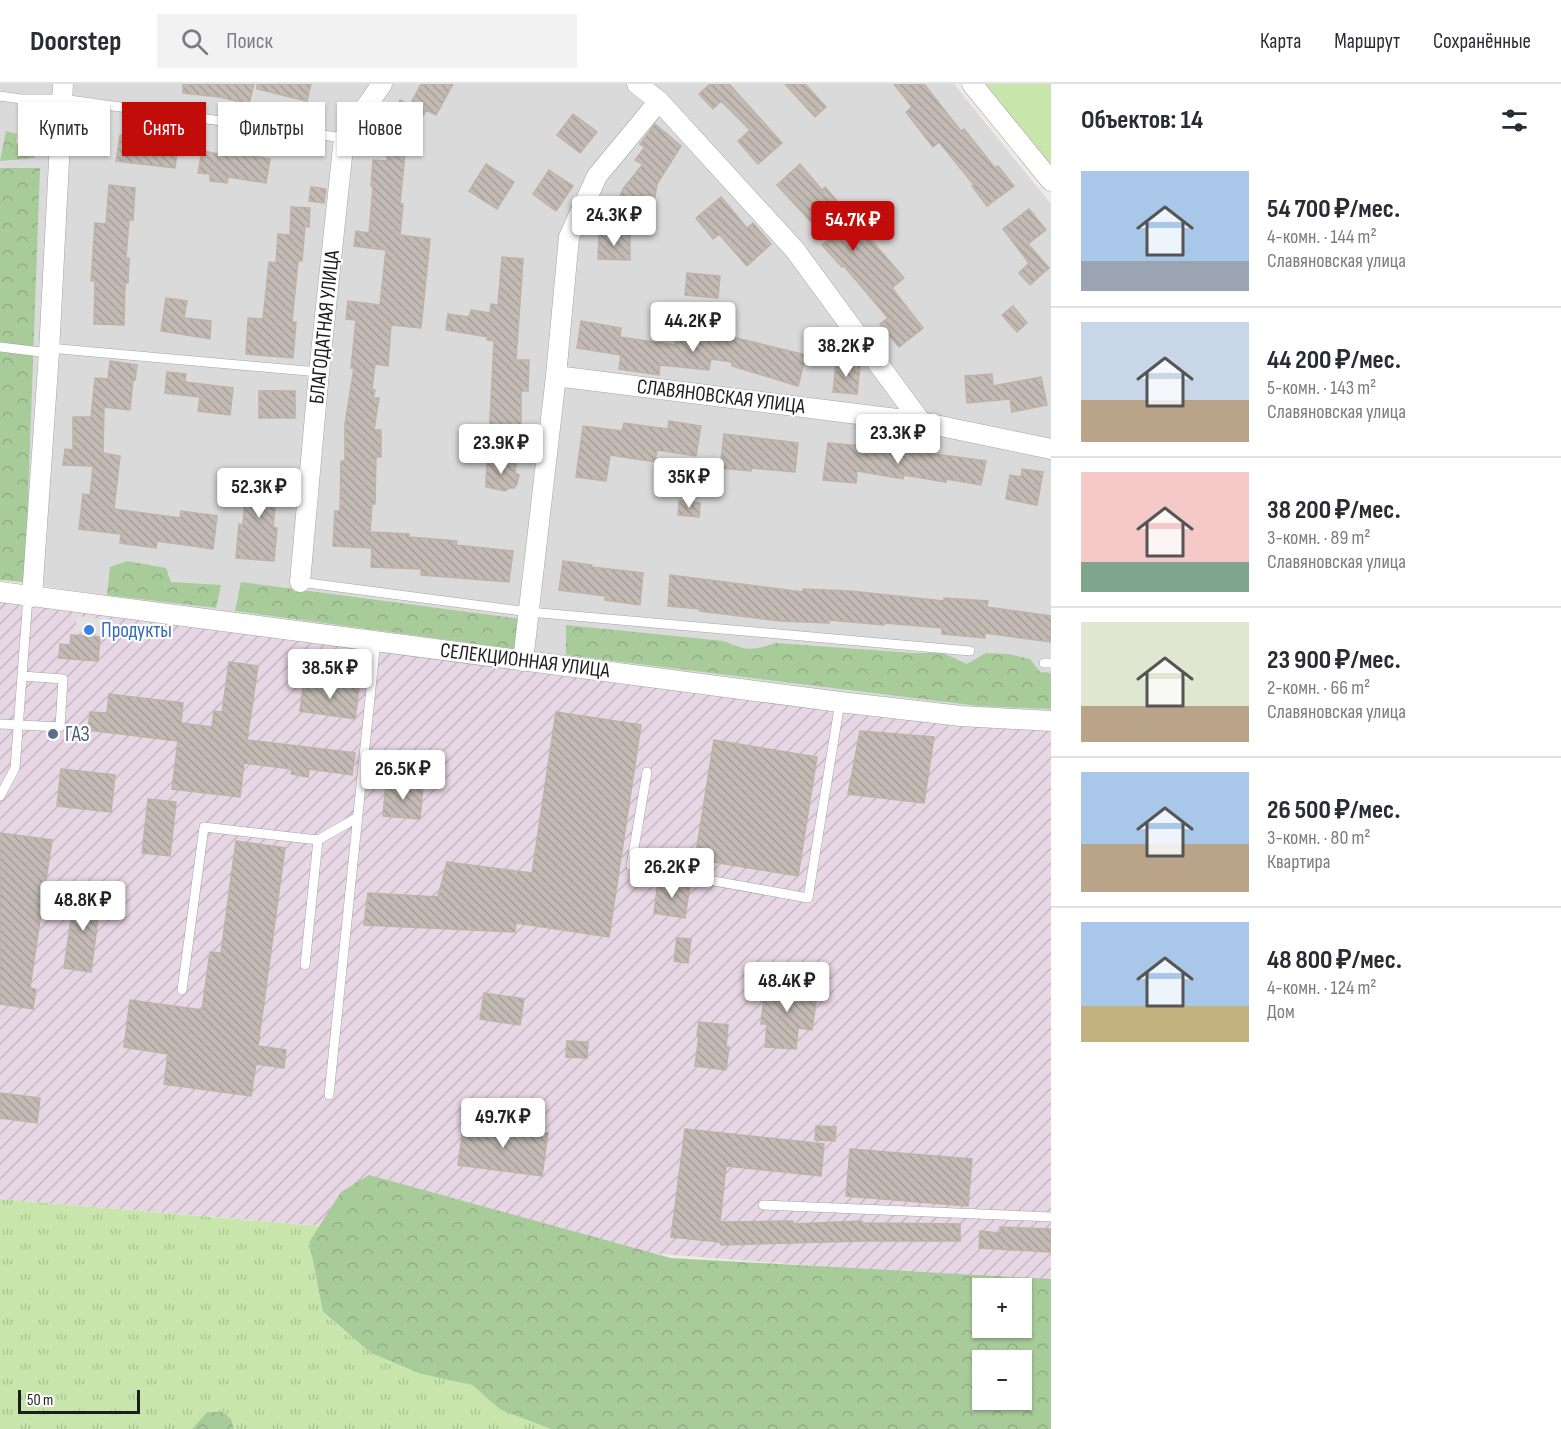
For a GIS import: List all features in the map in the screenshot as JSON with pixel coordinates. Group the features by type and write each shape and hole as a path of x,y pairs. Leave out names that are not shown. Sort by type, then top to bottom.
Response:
{"street":[{"name":"БЛАГОДАТНАЯ УЛИЦА","path":"369,102 382,84"},
{"path":"637,84 659,101 795,250 921,422"},
{"path":"972,84 1051,181"},
{"path":"30,597 49,351 62,91"},
{"path":"524,661 569,237 597,176 659,101"},
{"name":"БЛАГОДАТНАЯ УЛИЦА","path":"300,582 342,156"},
{"name":"СЛАВЯНОВСКАЯ УЛИЦА","path":"556,376 921,422 1051,448"},
{"name":"СЕЛЕКЦИОННАЯ УЛИЦА","path":"0,592 840,702 961,716 1051,721"}],"lane":[{"path":"0,96 21,99 62,91 337,137"},
{"path":"0,347 319,372"},
{"path":"300,582 529,612 970,651"},
{"path":"0,796 15,768 30,597"},
{"path":"329,1095 376,640"},
{"path":"0,724 60,727 63,679 22,676"},
{"path":"646,772 631,866 808,898 840,702"},
{"path":"182,990 204,827 318,840 357,817"},
{"path":"305,965 318,840"},
{"path":"763,1205 1051,1217"}],"shaded area":[{"path":"0,84 954,84 1051,204 1051,714 963,711 523,655 0,580"},
{"path":"0,595 1051,724 1051,1284 1032,1283 1032,1278 973,1278 0,1199"},
{"path":"77,616 110,620 109,635 75,632"}],"green space":[{"path":"984,84 1051,84 1051,169"},
{"path":"6,131 17,134 18,156 34,156 35,158 0,161"},
{"path":"0,168 40,168 25,582 0,580"},
{"path":"127,561 166,568 171,582 221,585 216,608 107,595 110,567"},
{"path":"241,582 521,619 516,649 235,611"},
{"path":"566,625 724,641 750,649 776,643 943,653 967,664 986,653 1008,654 1030,659 1040,672 1051,673 1051,709 979,706 566,655"},
{"path":"369,1175 671,1258 1051,1279 1051,1429 551,1429 501,1410 472,1385 421,1374 371,1353 323,1312 309,1242 341,1192"},
{"path":"0,1199 319,1226 309,1242 323,1313 371,1353 421,1374 472,1385 501,1410 551,1429 234,1429 231,1419 223,1412 207,1412 192,1429 0,1429"},
{"path":"207,1412 223,1412 231,1419 234,1429 192,1429"}],"building":[{"path":"183,84 254,84 250,102 183,93"},
{"path":"257,84 311,84 307,101 257,89"},
{"path":"421,84 453,84 436,115 426,110 423,116 423,102 412,102"},
{"path":"710,84 729,84 782,143 758,164 738,141 750,130 721,101 713,109 699,94"},
{"path":"785,84 805,84 826,107 815,117"},
{"path":"894,84 924,84 961,131 964,129 995,168 998,166 1014,186 987,206 972,186 974,185 939,142 933,147 906,112 912,107"},
{"path":"573,114 597,132 580,153 557,135"},
{"path":"655,124 681,146 657,184 653,210 645,221 617,204 623,189 643,164 635,160 645,147 640,144"},
{"path":"120,135 122,135 122,156 177,156 175,168 116,161"},
{"path":"206,152 218,154 218,156 254,156 270,159 266,183 228,177 227,183 210,181 210,174 198,173 201,156 206,156"},
{"path":"387,156 405,156 400,204 403,204 400,235 430,239 421,328 391,325 388,366 375,364 372,390 375,390 373,398 379,398 374,430 381,430 381,457 376,457 375,504 372,504 370,532 409,534 409,537 457,541 456,545 513,551 509,582 421,575 421,569 371,567 372,548 333,546 335,511 340,511 341,461 345,461 345,424 354,368 351,368 356,320 346,319 348,301 380,305 386,250 354,246 356,231 369,233 373,160 387,161"},
{"path":"486,164 514,182 497,209 469,191"},
{"path":"800,164 822,190 825,187 904,278 892,288 923,328 899,347 880,324 888,318 844,266 842,267 822,245 828,240 777,185"},
{"path":"549,170 573,186 556,211 533,194"},
{"path":"109,185 135,188 133,220 129,220 126,258 129,258 128,283 125,283 124,325 94,324 95,281 91,281 95,223 106,224"},
{"path":"311,187 326,189 324,203 309,201"},
{"path":"721,197 747,228 753,223 771,244 747,266 719,234 713,239 696,218"},
{"path":"291,207 310,208 309,227 305,226 302,261 298,261 292,322 296,322 293,358 246,354 248,318 263,319 269,262 276,263 278,234 290,235"},
{"path":"1029,209 1046,230 1028,244 1049,268 1030,285 1019,273 1029,263 1003,229"},
{"path":"599,233 630,234 630,260 598,259"},
{"path":"502,257 523,259 516,360 529,360 528,391 521,391 521,439 489,438 494,341 487,340 488,337 446,330 448,314 469,317 471,310 490,313 491,304 498,305"},
{"path":"687,273 720,276 718,298 685,295"},
{"path":"166,298 187,301 184,318 211,321 210,339 161,331"},
{"path":"1013,306 1027,323 1017,332 1002,315"},
{"path":"581,321 621,328 620,337 675,345 676,332 712,336 712,332 806,355 798,386 732,366 732,362 711,359 709,370 660,365 659,375 619,369 621,355 577,348"},
{"path":"110,361 137,365 130,410 104,407 103,453 120,456 114,509 180,518 181,511 217,516 213,549 157,541 156,548 120,543 121,534 79,529 83,494 90,495 93,466 63,465 65,449 73,450 73,417 91,417 95,378 108,379"},
{"path":"836,362 860,365 857,394 833,392"},
{"path":"167,372 186,374 185,382 233,388 230,415 198,411 200,397 165,393"},
{"path":"992,374 993,386 1041,377 1047,405 1012,412 1010,399 967,403 965,376"},
{"path":"259,391 295,391 295,418 259,418"},
{"path":"669,421 701,426 696,456 657,450 655,462 610,455 606,481 576,477 583,426 622,431 624,423 668,429"},
{"path":"724,434 798,443 795,472 720,468"},
{"path":"828,443 986,461 981,485 904,475 903,479 857,471 856,483 823,480"},
{"path":"487,459 516,463 515,473 519,475 514,488 505,491 486,487"},
{"path":"1022,469 1043,472 1037,505 1006,499 1010,475 1021,477"},
{"path":"247,472 278,475 273,527 277,528 274,561 236,558 239,524 243,525"},
{"path":"679,501 700,503 699,517 678,515"},
{"path":"563,561 643,573 640,605 605,600 605,596 559,590"},
{"path":"670,575 803,592 803,589 850,591 944,601 944,598 988,601 987,607 1051,616 1051,642 985,633 985,638 942,634 942,628 885,623 884,625 829,620 829,623 781,621 668,606"},
{"path":"71,635 100,637 98,661 59,658 60,644 70,645"},
{"path":"229,662 258,666 247,740 355,753 352,775 309,769 308,777 291,774 292,769 244,763 240,797 172,789 178,741 88,730 90,712 107,713 109,694 183,703 181,723 212,727 214,711 222,712"},
{"path":"304,680 359,688 355,719 300,711"},
{"path":"556,712 641,725 609,937 516,923 515,932 364,925 368,893 438,897 447,862 532,873"},
{"path":"860,731 934,737 924,803 848,794"},
{"path":"714,740 817,757 798,876 695,859"},
{"path":"61,769 115,775 111,812 57,806"},
{"path":"386,782 423,786 420,819 383,816"},
{"path":"148,799 176,802 170,856 142,853"},
{"path":"0,833 52,840 30,988 36,989 33,1009 0,1004"},
{"path":"236,841 285,848 258,1046 286,1050 284,1068 256,1064 251,1096 164,1084 168,1054 124,1047 130,1000 202,1010 210,952 221,953"},
{"path":"658,881 690,886 685,918 654,913"},
{"path":"75,892 101,895 91,972 64,968"},
{"path":"677,938 691,939 688,963 674,961"},
{"path":"766,981 818,988 812,1030 798,1028 796,1049 765,1047 767,1024 761,1024"},
{"path":"484,993 524,999 520,1025 480,1019"},
{"path":"699,1022 728,1025 726,1047 729,1047 726,1070 695,1066"},
{"path":"567,1041 588,1042 587,1058 566,1057"},
{"path":"0,1093 40,1098 37,1123 0,1118"},
{"path":"464,1122 548,1133 542,1176 458,1165"},
{"path":"816,1126 836,1127 835,1141 815,1140"},
{"path":"685,1129 824,1144 821,1176 726,1166 720,1222 793,1221 793,1224 862,1221 862,1223 960,1224 960,1241 721,1245 720,1242 671,1237"},
{"path":"850,1149 972,1159 968,1206 846,1196"},
{"path":"1000,1227 1051,1229 1051,1252 979,1248 980,1231 1000,1233"}],"place":[{"name":"Продукты","path":"89,630"},
{"name":"ГАЗ","path":"53,734"}]}
